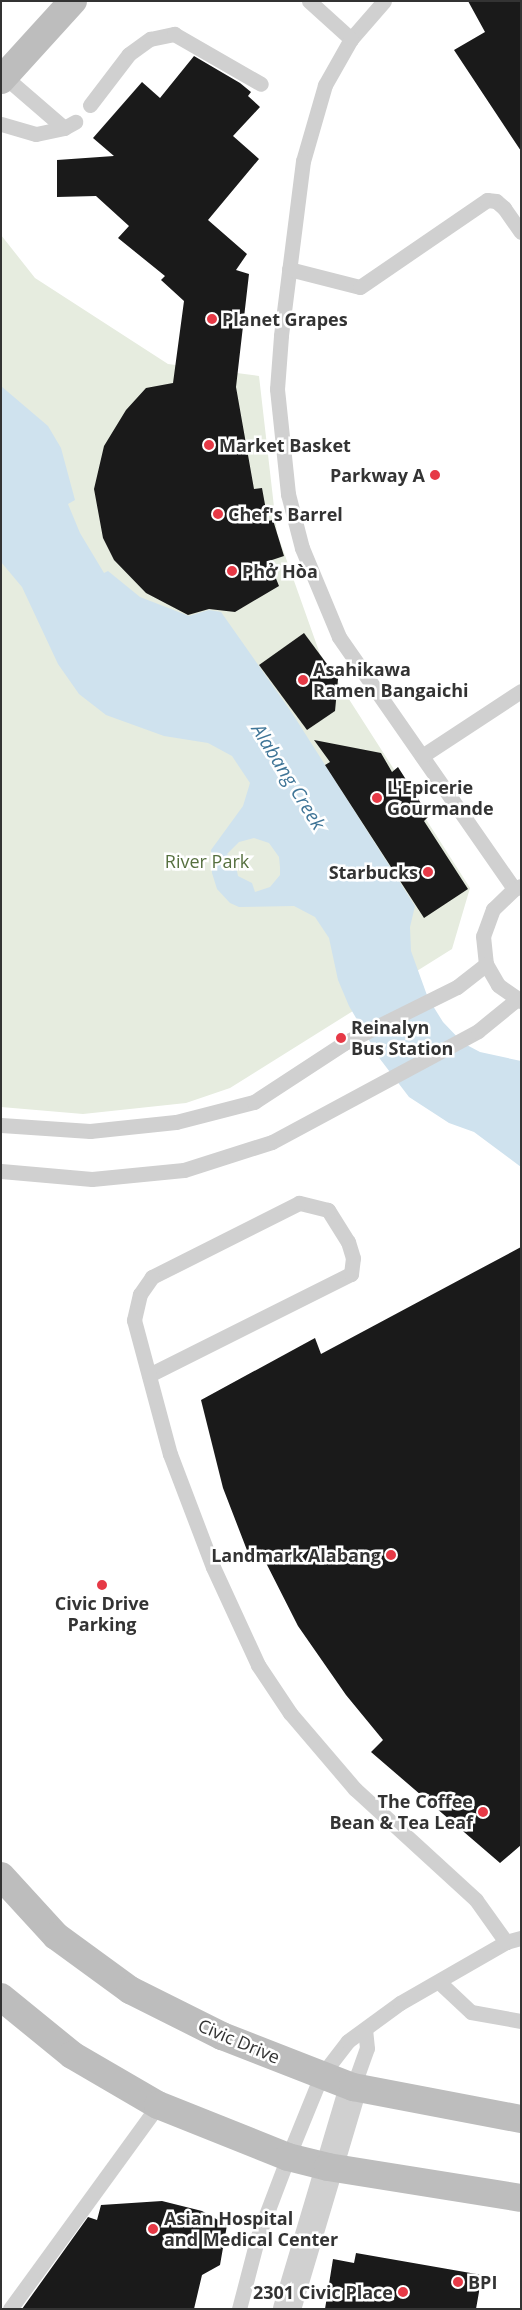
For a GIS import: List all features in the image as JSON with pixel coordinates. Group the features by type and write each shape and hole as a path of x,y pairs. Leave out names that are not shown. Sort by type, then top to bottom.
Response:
{"main road":[{"path":"3,78 73,1"},
{"name":"Civic Drive","path":"1,1876 56,1936 130,1990 222,2036 353,2087 521,2120"},
{"path":"1,1997 72,2056 158,2105 288,2157 328,2167 521,2198"}],"street":[{"path":"287,2309 353,2087"}],"lane":[{"path":"309,1 351,39"},
{"path":"1,1171 92,1179 184,1170 272,1142 370,1086 478,1031 518,1001 498,985 486,964 484,936 493,908 517,888 339,637 302,548 288,494 277,389 289,269 303,161 325,85 351,39 384,1"},
{"path":"90,105 130,54 150,39 174,34 262,84"},
{"path":"1,124 36,134 69,125 3,78"},
{"path":"289,269 360,287 487,200 496,201 504,208 521,232"},
{"path":"422,756 521,691"},
{"path":"1,1125 90,1132 176,1122 254,1102 344,1043 457,987 486,964"},
{"path":"149,1375 351,1274 353,1258 348,1242 328,1210 299,1203 152,1276 140,1294 134,1320 149,1375 180,1480 213,1567 258,1665 290,1713 355,1789 476,1900 514,1940 400,2003 348,2041 321,2076 258,2236 238,2309"},
{"path":"439,1982 470,2012 521,2021"},
{"path":"353,2087 367,2048 365,2030"},
{"path":"10,2309 158,2105"}],"green space":[{"name":"River Park","path":"1,235 35,278 168,364 259,376 277,533 320,654 470,888 452,949 230,1088 186,1103 83,1114 1,1107"}],"water":[{"name":"Alabang Creek","path":"1,386 48,426 61,448 75,500 68,504 80,533 104,573 108,571 140,597 189,616 209,610 221,612 292,713 415,906 410,927 411,951 428,998 443,1022 463,1043 480,1052 521,1061 521,1167 474,1132 449,1123 409,1097 380,1059 349,1006 338,980 329,938 315,917 294,906 239,907 230,903 217,889 212,873 211,850 243,806 250,783 232,756 208,743 164,736 106,715 79,694 58,664 22,587 1,562","holes":["254,838 269,843 279,857 280,875 270,887 255,892 252,883 238,876 235,861 227,854 239,842"]}],"building":[{"path":"468,1 521,1 521,151 454,50 485,32"},
{"path":"194,56 240,83 251,92 248,96 260,107 233,136 259,159 208,220 247,254 236,270 249,274 236,387 254,489 262,488 268,521 273,520 284,556 269,561 279,586 235,612 209,609 188,615 146,593 114,560 103,538 94,489 104,446 126,410 146,388 173,383 184,301 161,280 165,276 118,238 129,226 96,196 57,197 57,160 114,156 93,138 142,82 160,98"},
{"path":"304,633 338,679 335,711 307,730 259,665"},
{"path":"314,740 381,753 392,772 398,767 429,816 424,821 468,889 424,918 325,765 330,762"},
{"name":"Landmark Alabang","path":"521,1247 521,1845 500,1863 371,1752 383,1740 346,1695 298,1626 261,1553 250,1558 223,1488 201,1400 315,1338 321,1354"},
{"path":"162,2201 202,2211 227,2225 220,2265 202,2275 194,2309 22,2309 88,2217 97,2220 101,2205"},
{"name":"2301 Civic Place","path":"356,2253 482,2275 476,2309 325,2309 333,2259 354,2263"}],"place":[{"name":"Planet Grapes","path":"212,319"},
{"name":"Market Basket","path":"209,445"},
{"name":"Parkway A","path":"435,475"},
{"name":"Chef's Barrel","path":"218,514"},
{"name":"Phở Hòa","path":"232,571"},
{"name":"Asahikawa Ramen Bangaichi","path":"303,680"},
{"name":"L'Epicerie Gourmande","path":"377,798"},
{"name":"Starbucks","path":"428,872"},
{"name":"Reinalyn Bus Station","path":"341,1038"},
{"name":"Landmark Alabang","path":"391,1555"},
{"name":"Civic Drive Parking","path":"102,1585"},
{"name":"The Coffee Bean & Tea Leaf","path":"483,1812"},
{"name":"Asian Hospital and Medical Center","path":"153,2229"},
{"name":"BPI","path":"458,2282"},
{"name":"2301 Civic Place","path":"403,2292"}]}
